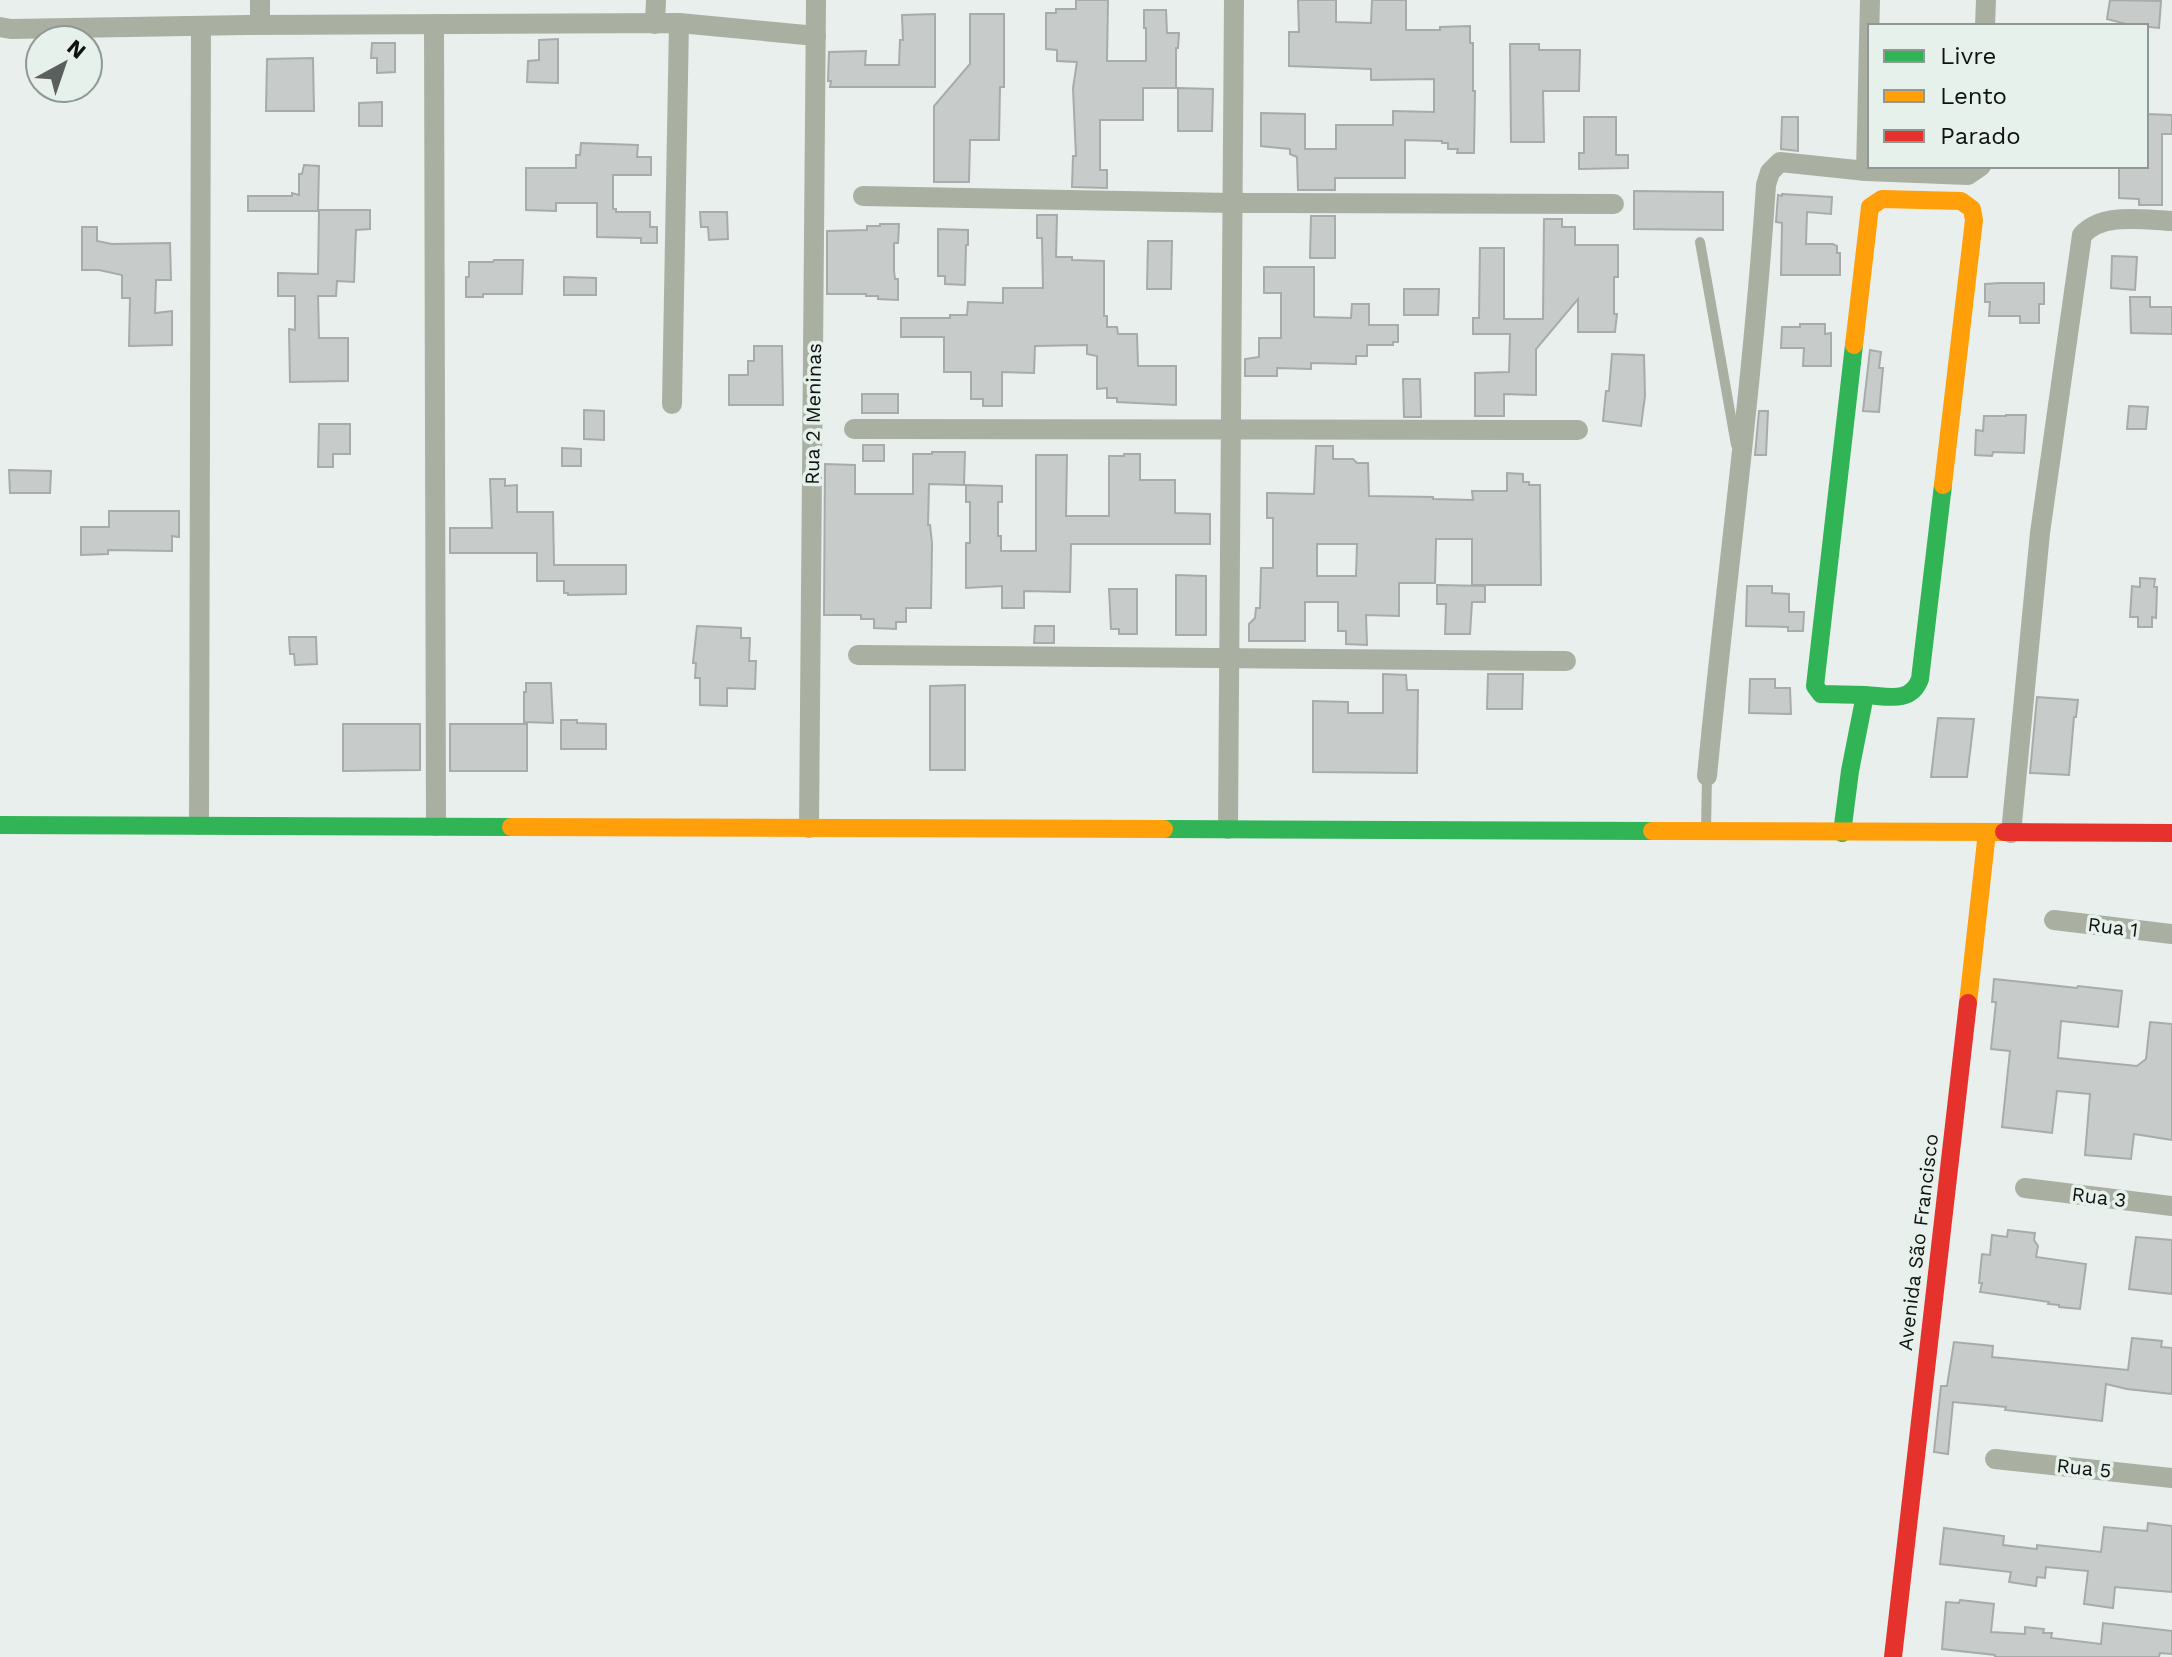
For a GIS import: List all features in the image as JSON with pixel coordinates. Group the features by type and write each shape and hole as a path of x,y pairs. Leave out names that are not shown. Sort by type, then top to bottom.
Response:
{"main road":[{"path":"1882,199 1961,201 1972,209 1974,220 1920,679 1916,690 1907,696 1865,695 1821,694 1815,686 1815,673 1870,207 1882,199"},
{"path":"1842,833 1865,695"},
{"path":"0,825 2172,833"},
{"name":"Avenida São Francisco","path":"1893,1657 1987,832"}],"street":[{"path":"260,0 260,25"},
{"path":"655,24 656,0"},
{"name":"Rua 2 Meninas","path":"809,828 816,0"},
{"path":"1228,829 1234,0"},
{"path":"1869,24 1870,0"},
{"path":"1985,24 1986,0"},
{"path":"672,404 679,23"},
{"path":"0,27 679,23 816,36"},
{"path":"434,24 436,826"},
{"path":"199,825 201,26"},
{"path":"1866,171 1868,86"},
{"path":"1707,776 1758,298 1766,185 1770,172 1780,162 1866,171 1968,175 1978,168"},
{"path":"863,196 1232,203 1614,204"},
{"path":"2011,833 2040,533 2082,235 2089,227 2099,223 2119,220 2172,221"},
{"path":"854,429 1578,430"},
{"path":"858,655 1566,661"},
{"name":"Rua 1","path":"2054,920 2172,934"},
{"name":"Rua 3","path":"2025,1188 2172,1206"},
{"name":"Rua 5","path":"1995,1459 2172,1478"}],"lane":[{"path":"1700,242 1739,463"},
{"path":"1706,832 1707,776"}],"building":[{"path":"1076,0 1108,0 1107,61 1146,61 1144,10 1166,10 1167,33 1179,33 1176,88 1143,88 1143,120 1100,120 1100,170 1107,170 1107,188 1072,187 1073,156 1076,156 1073,88 1077,62 1057,61 1057,50 1046,49 1046,13 1056,13 1056,9 1076,9"},
{"path":"1298,0 1336,0 1336,22 1371,23 1372,0 1406,0 1406,30 1470,26 1475,91 1474,153 1457,153 1458,149 1448,149 1448,143 1442,141 1405,140 1405,178 1335,178 1335,190 1298,190 1297,157 1290,154 1290,149 1261,146 1261,113 1305,114 1305,149 1336,149 1336,125 1393,125 1393,111 1434,112 1434,79 1371,80 1371,69 1289,66 1289,32 1299,32"},
{"path":"2110,0 2161,1 2159,28 2107,19"},
{"path":"935,14 935,87 830,87 829,52 866,51 865,65 899,65 900,40 903,40 902,15"},
{"path":"970,14 1004,14 1004,87 1000,87 999,140 970,140 969,182 934,182 934,106 970,64"},
{"path":"558,39 558,83 527,82 528,61 539,60 539,40"},
{"path":"372,43 395,43 395,72 377,73 377,58 371,58"},
{"path":"1510,44 1539,44 1539,50 1580,50 1579,91 1543,91 1544,142 1511,142"},
{"path":"313,58 314,111 266,111 267,59"},
{"path":"1178,88 1213,89 1212,131 1178,131"},
{"path":"382,102 382,126 359,126 359,103"},
{"path":"2148,114 2172,115 2172,134 2162,134 2162,205 2139,205 2139,199 2119,198 2119,168 2148,168"},
{"path":"1584,117 1616,117 1616,155 1628,155 1628,168 1579,169 1579,153 1584,153"},
{"path":"1782,117 1798,117 1798,151 1781,149"},
{"path":"581,143 638,145 637,157 651,157 651,175 613,175 613,209 616,212 650,212 650,227 657,227 657,243 641,243 641,238 597,237 597,203 556,203 556,211 526,210 526,168 576,168 576,155 580,155"},
{"path":"304,165 319,166 318,211 248,211 248,196 299,195 299,174 302,174"},
{"path":"1634,191 1723,192 1723,230 1634,229"},
{"path":"1778,195 1832,197 1831,214 1807,212 1806,244 1837,246 1840,275 1781,275 1782,223 1776,222"},
{"path":"319,210 370,210 370,229 356,230 354,282 337,281 336,296 318,296 319,338 348,338 348,381 290,382 289,329 295,330 295,296 278,296 278,273 318,274"},
{"path":"700,212 727,212 728,239 709,240 708,227 701,227"},
{"path":"1037,215 1057,215 1056,257 1104,261 1104,316 1107,316 1107,327 1117,327 1118,334 1137,334 1138,366 1176,366 1176,405 1117,402 1117,398 1107,398 1107,388 1097,389 1097,356 1087,354 1087,345 1035,346 1034,373 1002,372 1002,406 983,406 983,399 971,399 971,372 944,372 944,337 901,337 901,318 967,315 968,302 1003,303 1003,288 1043,288 1042,238 1037,238"},
{"path":"1311,216 1335,216 1335,258 1310,258"},
{"path":"1544,219 1562,219 1562,227 1575,227 1575,245 1618,245 1618,277 1614,277 1615,332 1578,332 1578,299 1536,349 1536,395 1504,394 1504,416 1475,416 1475,373 1509,372 1510,334 1473,334 1473,318 1479,318 1480,248 1504,248 1504,319 1543,319"},
{"path":"899,224 898,243 894,243 898,300 878,299 878,296 866,294 827,294 827,231 867,230 867,226"},
{"path":"82,227 97,227 97,241 112,244 170,243 171,280 156,280 155,313 172,311 172,345 129,346 130,298 122,298 122,275 82,270"},
{"path":"938,229 968,230 965,285 945,284 945,276 938,276"},
{"path":"1148,241 1172,241 1171,289 1147,289"},
{"path":"2112,256 2137,257 2135,290 2111,288"},
{"path":"523,260 522,294 466,297 469,262"},
{"path":"1264,267 1314,267 1314,317 1351,318 1352,304 1369,304 1369,325 1398,325 1398,342 1393,342 1393,345 1367,345 1367,356 1356,356 1356,364 1311,363 1311,369 1277,368 1277,376 1245,376 1245,359 1259,357 1259,338 1281,338 1281,293 1264,293"},
{"path":"564,277 596,278 596,295 564,295"},
{"path":"2044,283 2044,304 2039,304 2039,323 2020,323 2020,316 1989,316 1990,302 1985,302 1985,284"},
{"path":"1404,289 1439,289 1438,315 1404,315"},
{"path":"2130,297 2150,297 2150,307 2172,307 2172,334 2131,333"},
{"path":"1800,324 1825,324 1825,334 1831,333 1831,366 1803,366 1804,348 1781,348 1782,327 1800,327"},
{"path":"754,346 782,346 783,405 729,405 729,375 748,375 748,361 754,361"},
{"path":"1870,350 1881,352 1879,368 1883,368 1879,412 1863,411"},
{"path":"1612,354 1644,355 1645,396 1641,426 1603,421"},
{"path":"1403,379 1420,379 1421,417 1404,417"},
{"path":"862,394 898,394 898,413 862,413"},
{"path":"2129,406 2148,407 2146,429 2127,429"},
{"path":"584,410 604,411 604,440 584,439"},
{"path":"1759,411 1768,411 1766,455 1755,455"},
{"path":"2026,415 2024,453 1975,455 1976,430 1983,431 1984,416"},
{"path":"319,424 350,424 350,454 333,454 333,467 318,467"},
{"path":"863,445 884,445 884,461 863,461"},
{"path":"1316,446 1333,446 1333,459 1368,463 1369,496 1473,500 1472,491 1507,491 1507,473 1523,474 1523,482 1540,485 1541,585 1472,585 1472,539 1436,539 1435,583 1399,583 1399,616 1366,615 1367,645 1346,644 1346,631 1338,631 1338,602 1305,602 1305,641 1249,641 1249,624 1255,618 1256,608 1260,608 1261,568 1273,568 1273,518 1267,518 1267,493 1314,494","holes":["1317,544 1357,544 1356,576 1317,576"]},
{"path":"562,448 581,449 581,466 562,466"},
{"path":"965,452 964,485 929,484 931,608 906,608 906,622 896,622 896,629 874,628 874,619 861,619 861,615 824,615 825,464 855,465 855,494 913,494 913,454"},
{"path":"1140,454 1140,480 1175,480 1175,513 1210,514 1210,544 1071,544 1070,592 1024,591 1024,608 1002,608 1002,586 966,588 970,502 966,502 966,485 1002,486 1002,502 998,502 1001,551 1036,551 1036,455 1067,455 1066,516 1109,516 1109,456"},
{"path":"9,470 51,471 50,493 10,493"},
{"path":"490,479 505,479 505,486 517,485 517,512 553,512 554,565 626,565 626,594 568,595 564,593 564,581 537,581 537,553 450,553 450,528 492,528"},
{"path":"109,511 179,511 179,537 172,536 172,551 108,550 108,554 81,555 81,527 109,527"},
{"path":"1176,575 1206,576 1206,635 1176,635"},
{"path":"2140,578 2155,579 2154,587 2157,587 2156,618 2152,617 2152,627 2138,627 2138,617 2130,617 2132,586 2140,587"},
{"path":"1437,585 1485,586 1485,602 1472,602 1470,634 1445,634 1446,604 1437,604"},
{"path":"1747,586 1772,586 1772,593 1789,594 1789,612 1804,612 1803,631 1788,631 1788,627 1746,626"},
{"path":"1109,589 1137,589 1137,634 1119,634 1119,629 1111,629"},
{"path":"697,626 741,628 741,638 750,638 749,661 756,661 755,689 727,688 727,706 700,705 700,678 695,678 696,663 693,663"},
{"path":"1035,626 1054,626 1054,643 1034,643"},
{"path":"289,637 316,637 317,664 295,665 294,654 290,654"},
{"path":"1383,674 1406,675 1407,690 1418,690 1417,773 1313,772 1313,701 1348,702 1348,713 1383,713"},
{"path":"1488,674 1523,674 1522,709 1487,709"},
{"path":"1750,679 1775,679 1775,688 1790,688 1791,714 1749,713"},
{"path":"526,683 551,683 553,723 524,722"},
{"path":"965,685 965,770 930,770 930,686"},
{"path":"2037,697 2078,700 2069,775 2030,773"},
{"path":"1938,718 1974,719 1967,777 1931,777"},
{"path":"561,720 606,724 606,749 561,749"},
{"path":"343,724 420,724 420,770 343,771"},
{"path":"450,724 527,724 527,771 450,771"},
{"path":"1994,979 2122,991 2118,1027 2061,1021 2058,1058 2137,1066 2146,1059 2150,1022 2172,1024 2172,1140 2134,1134 2131,1159 2085,1155 2090,1094 2057,1091 2052,1133 2002,1127 2010,1051 1991,1049 1996,1002 1992,1002"},
{"path":"2008,1230 2035,1233 2034,1240 2038,1246 2036,1257 2086,1264 2080,1309 1980,1292 1982,1254 1990,1255 1992,1235 2007,1237"},
{"path":"2136,1237 2172,1240 2172,1294 2129,1289"},
{"path":"2132,1338 2162,1341 2161,1347 2172,1348 2172,1394 2106,1384 2102,1421 1953,1402 1948,1454 1934,1452 1941,1386 1947,1386 1954,1342 1993,1346 1992,1357 2128,1370"},
{"path":"2148,1523 2172,1526 2172,1592 2115,1587 2113,1608 2084,1604 2088,1571 2046,1567 2045,1578 2037,1577 2036,1586 2009,1582 2011,1572 1940,1564 1944,1528 2004,1536 2003,1545 2037,1549 2037,1545 2101,1552 2104,1527 2147,1531"},
{"path":"1960,1600 1994,1604 1991,1632 2025,1634 2025,1627 2044,1629 2043,1633 2052,1633 2051,1638 2101,1644 2103,1623 2172,1631 2172,1654 2160,1653 2159,1657 1995,1657 1942,1649 1946,1602 1959,1603"}],"traffic: fast":[{"path":"1854,345 1815,686 1821,694 1865,695"},
{"path":"1842,833 1865,695 1904,695 1911,692 1920,679 1943,485"},
{"path":"0,825 511,827"},
{"path":"1164,829 1652,831"}],"traffic: slow":[{"path":"1854,345 1870,207 1882,199 1961,201 1972,209 1974,220 1943,485"},
{"path":"511,827 1164,829"},
{"path":"1652,831 2004,832"},
{"path":"1968,1003 1987,832"}],"traffic: jam":[{"path":"2004,832 2172,833"},
{"path":"1893,1657 1968,1003"}]}
